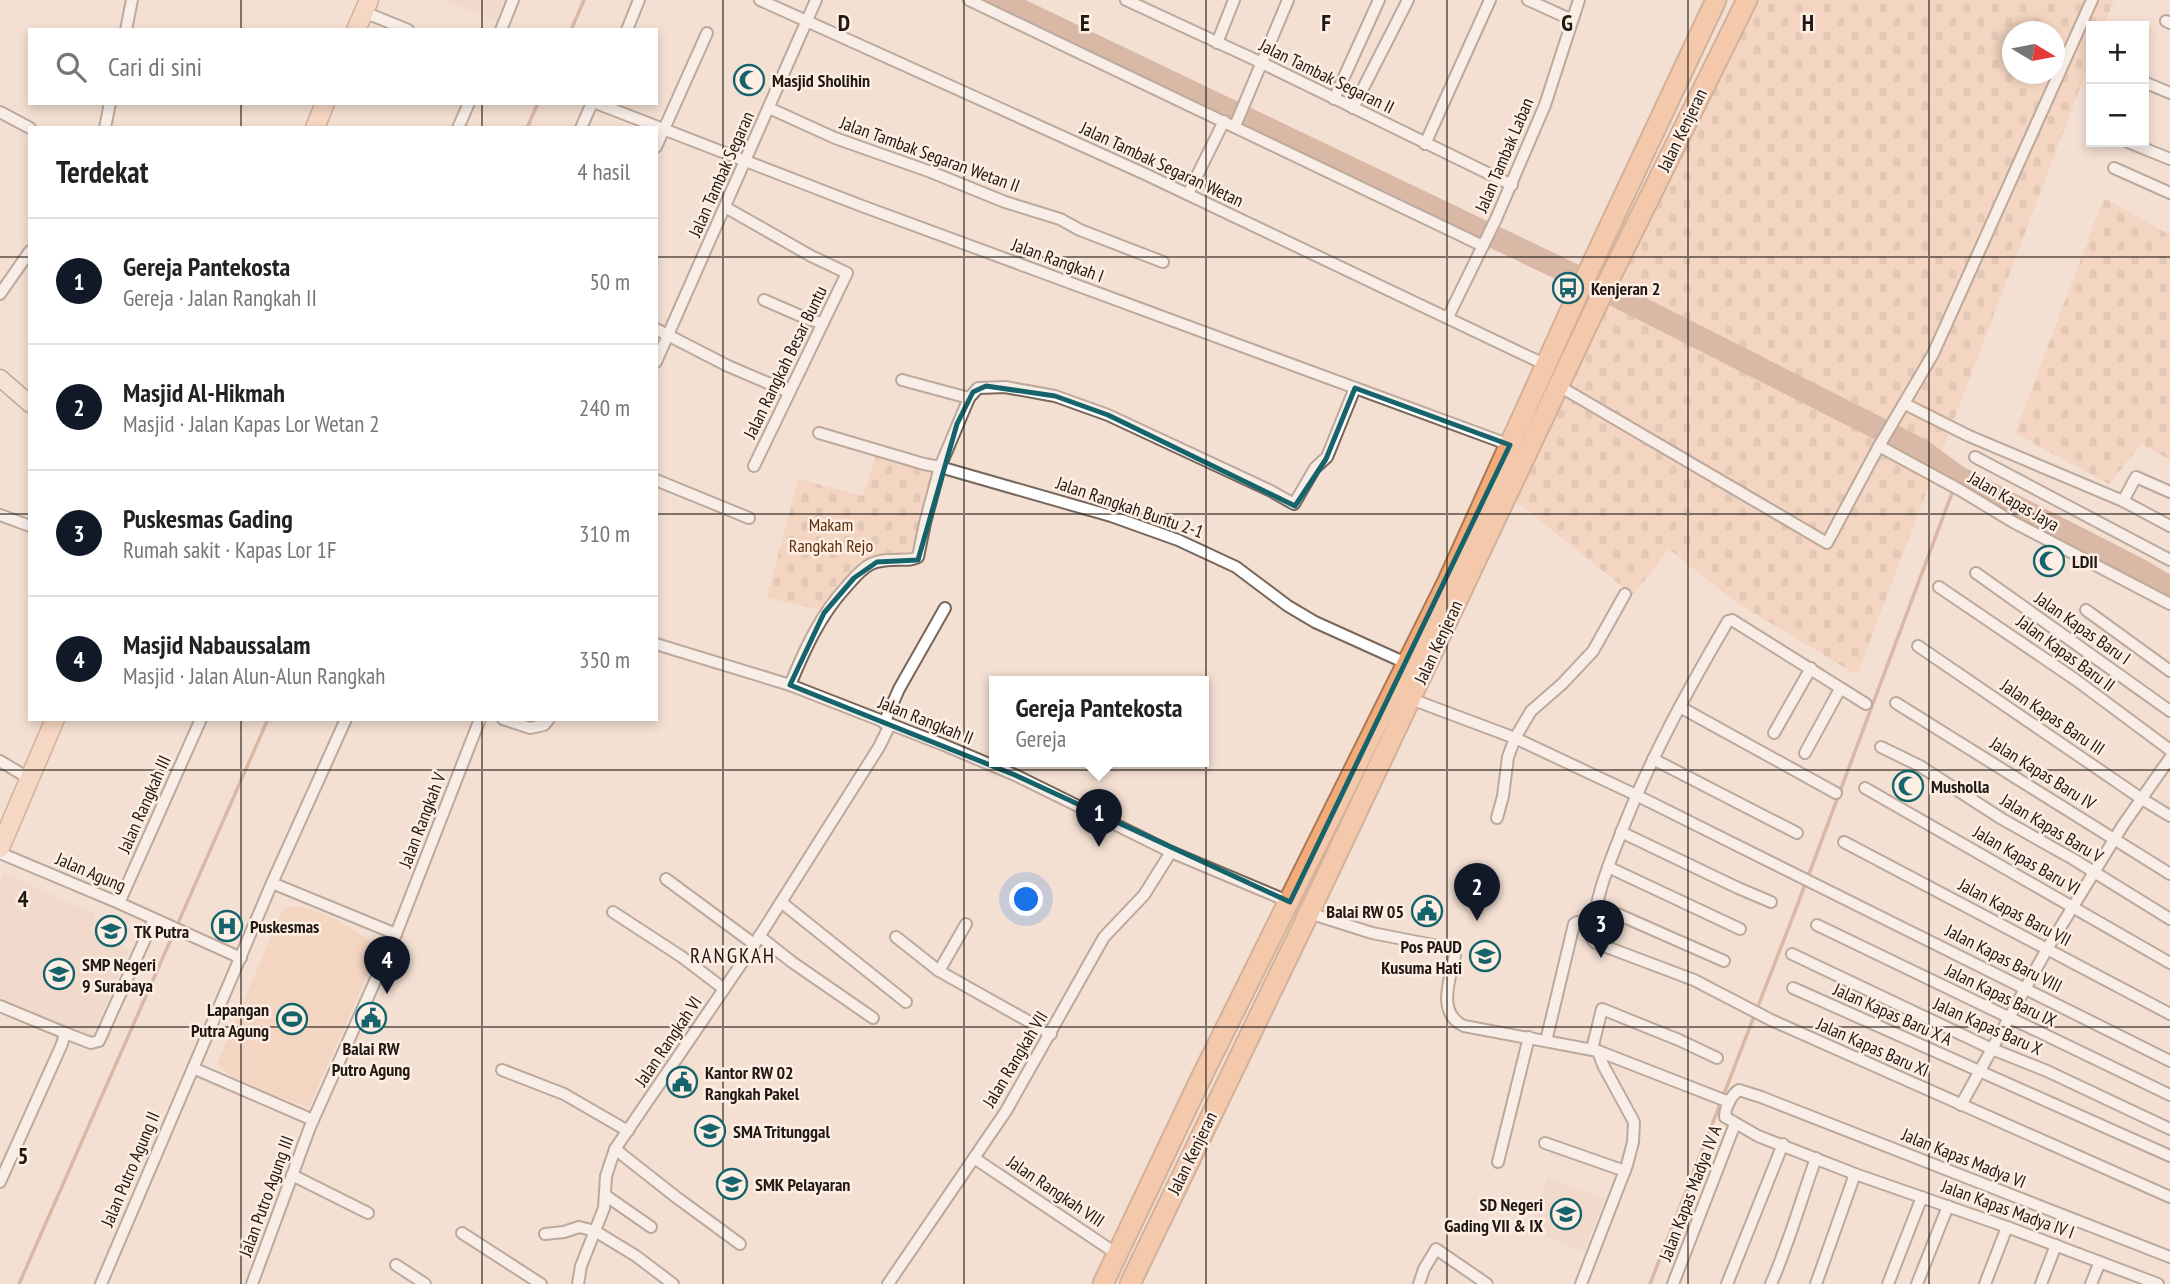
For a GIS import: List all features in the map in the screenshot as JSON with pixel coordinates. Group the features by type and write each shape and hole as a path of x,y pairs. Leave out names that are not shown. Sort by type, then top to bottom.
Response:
{"highway":[{"name":"Jalan Kenjeran","path":"1103,1284 1200,1080 1408,664 1716,0"},
{"name":"Jalan Kenjeran","path":"1130,1284 1605,287 1746,0"},
{"path":"1612,223 1632,233"}],"main road":[{"path":"357,28 366,6"},
{"path":"316,126 324,105"},
{"path":"0,850 54,721"}],"street":[{"path":"126,28 132,0"},
{"path":"502,28 513,0"},
{"path":"628,28 639,0"},
{"name":"Jalan Tambak Segaran Wetan","path":"760,0 1188,194 1546,365"},
{"name":"Jalan Tambak Segaran","path":"658,357 816,0"},
{"path":"969,0 1224,121 1237,123 1484,243"},
{"name":"Jalan Tambak Segaran II","path":"1126,0 1143,4 1217,43 1512,185"},
{"path":"1217,43 1234,0"},
{"path":"1237,123 1288,0"},
{"path":"1334,99 1379,0"},
{"path":"1353,108 1408,0"},
{"path":"1425,144 1490,0"},
{"path":"1528,0 1572,20"},
{"name":"Jalan Tambak Laban","path":"1448,317 1512,185 1545,105 1579,0"},
{"path":"1559,386 1827,542 1933,354 2092,0"},
{"path":"366,6 404,28"},
{"path":"658,143 707,33"},
{"path":"2149,84 2170,93"},
{"path":"105,126 110,105"},
{"path":"459,126 468,105"},
{"path":"582,126 593,105"},
{"name":"Jalan Rangkah I","path":"599,105 654,126"},
{"name":"Jalan Tambak Segaran Wetan II","path":"769,108 835,138 1005,202 1060,219 1163,262"},
{"path":"0,112 28,127"},
{"path":"1188,194 1224,121"},
{"name":"Jalan Rangkah I","path":"658,128 1510,445"},
{"path":"2140,147 2170,159"},
{"path":"2114,168 2170,193"},
{"name":"Jalan Rangkah Besar Buntu","path":"725,207 847,274 754,467"},
{"path":"0,294 25,267"},
{"path":"764,300 823,323"},
{"path":"658,330 728,366 789,392"},
{"path":"0,378 28,402"},
{"path":"902,380 969,398"},
{"path":"790,685 824,613 854,578 867,566 877,562 898,558 913,560 918,557 940,467 969,398 978,388 1005,387 1055,396 1108,415 1294,504 1315,468 1327,457 1355,388"},
{"path":"1905,404 1973,438 2123,500 2170,526"},
{"name":"Jalan Rangkah Buntu 2-1","path":"819,432 1111,516 1190,544 1236,567 1288,607 1315,622 1408,664"},
{"name":"Jalan Kapas Jaya","path":"1881,442 2013,522 2170,604"},
{"path":"1975,457 2170,560"},
{"path":"2123,500 2136,477 2170,492"},
{"path":"658,481 749,518"},
{"path":"0,515 28,525"},
{"name":"Jalan Kapas Baru I","path":"1976,573 2170,711"},
{"name":"Jalan Kapas Baru II","path":"1939,587 2076,680 2170,750"},
{"path":"1497,818 1508,757 1515,738 1531,711 1562,684 1593,651 1625,594"},
{"name":"Jalan Rangkah VI","path":"578,1284 581,1266 604,1208 606,1176 615,1149 757,940 879,747 899,689 945,608"},
{"path":"2085,610 2170,671"},
{"path":"1546,1041 1574,924 1577,922 1593,928 1608,867 1636,795 1680,707 1729,620 1866,704"},
{"name":"Jalan Rangkah II","path":"658,645 790,685 989,765"},
{"name":"Jalan Kapas Baru III","path":"1918,646 2170,816"},
{"path":"1774,733 1811,668"},
{"path":"1805,753 1840,689"},
{"name":"Jalan Kapas Baru VIII","path":"1411,699 1515,738 1636,795 2170,1061"},
{"name":"Jalan Kapas Baru IV","path":"1896,703 2170,874"},
{"path":"1680,707 1836,793"},
{"name":"Jalan Rangkah III","path":"119,903 200,721"},
{"path":"345,721 272,883 396,934"},
{"name":"Jalan Rangkah V","path":"313,1120 396,934 479,721"},
{"path":"509,721 530,728 544,725 547,721"},
{"name":"Jalan Kapas Baru V","path":"1881,747 1920,766 2002,819 2170,919"},
{"path":"2170,758 2123,825 2047,949 1961,1105 2170,1197"},
{"path":"1653,759 1797,833"},
{"path":"0,761 30,779"},
{"name":"Jalan Rangkah II","path":"995,767 1171,852 1290,902"},
{"name":"Jalan Kapas Baru VI","path":"1865,788 2170,963"},
{"path":"1621,832 1771,902"},
{"name":"Jalan Kapas Baru VII","path":"1844,842 2170,1014"},
{"name":"Jalan Agung","path":"0,850 241,958"},
{"name":"Jalan Rangkah VII","path":"888,1284 1006,1111 1104,937 1144,895 1171,852"},
{"path":"1608,867 1740,929"},
{"path":"666,879 873,1018"},
{"name":"Jalan Putro Agung II","path":"101,1284 272,883"},
{"path":"781,902 906,1002"},
{"path":"1597,905 1724,961"},
{"path":"614,912 682,957 724,989"},
{"path":"1308,913 1372,933 1454,949 1447,1006 1452,1019 1464,1026 1595,1050 1725,1101 1725,1117 1735,1124"},
{"path":"0,1006 91,1043 99,1041 154,919"},
{"path":"939,971 967,924"},
{"name":"Jalan Kapas Baru IX","path":"1816,925 2170,1095"},
{"name":"Jalan Kapas Baru XI","path":"1593,928 1592,939 1596,943 1694,980 1771,1020 1961,1105"},
{"path":"895,937 939,971 1051,1034"},
{"name":"Jalan Kapas Baru X","path":"1792,954 1992,1049 2047,1071 2170,1129"},
{"name":"Jalan Kapas Baru X A","path":"1793,988 2170,1156"},
{"path":"1581,1284 1625,1171 1633,1142 1634,1122 1595,1050 1602,1009 1717,1058"},
{"path":"0,1182 65,1033"},
{"path":"1498,1161 1529,1037"},
{"path":"192,1068 313,1120"},
{"path":"502,1070 564,1094 628,1131"},
{"name":"Jalan Kapas Madya VI","path":"1725,1101 1739,1090 1745,1092 1908,1153 2170,1257"},
{"name":"Jalan Putro Agung III","path":"252,1284 313,1120"},
{"name":"Jalan Kapas Madya IV A","path":"1673,1284 1735,1124 1758,1136 1816,1158"},
{"path":"1545,1143 1625,1171"},
{"path":"1727,1284 1783,1144"},
{"path":"615,1149 740,1244"},
{"name":"Jalan Rangkah VIII","path":"974,1158 1117,1254"},
{"path":"1771,1284 1784,1254 1816,1158"},
{"name":"Jalan Kapas Madya IV I","path":"1816,1158 2056,1245 2139,1281 2158,1284"},
{"path":"1816,1284 1855,1174"},
{"path":"292,1175 368,1213"},
{"path":"605,1195 650,1227"},
{"path":"1888,1284 1922,1197"},
{"path":"1917,1284 1948,1206"},
{"path":"545,1234 579,1227 595,1231 636,1256 673,1284"},
{"path":"1985,1284 2007,1227"},
{"path":"463,1233 541,1284"},
{"path":"2041,1284 2056,1245"},
{"path":"1419,1284 1436,1249 1487,1284"},
{"path":"2091,1284 2100,1262"},
{"path":"396,1265 425,1284"}],"highlighted area":[{"path":"986,386 1055,396 1108,415 1295,506 1326,459 1355,388 1510,445 1290,902 1015,775 790,685 824,613 854,578 877,562 918,560 957,424 973,392"}],"shaded area":[{"path":"443,0 509,0 499,23"},
{"name":"SMP Negeri 9 Surabaya","path":"4,873 96,914 90,930 130,949 91,1040 0,1000 0,883"},
{"name":"SD Negeri Gading VII & IX","path":"1548,1177 1605,1199 1584,1252 1528,1229"}],"green space":[{"path":"1755,0 2114,0 2106,21 2086,21 2086,72 1857,675 1734,601 1669,549 1633,595 1511,497"},
{"path":"2104,198 2170,235 2170,460 2141,444 2109,484 2015,433"},
{"name":"Makam Rangkah Rejo","path":"876,456 935,469 913,555 887,556 838,589 821,610 767,598 798,479 863,496"},
{"name":"Lapangan Putra Agung","path":"299,906 342,923 379,949 309,1107 245,1083 217,1064 283,908"}],"waterway":[{"path":"572,28 584,0"},
{"path":"999,0 1607,291 1921,450 1958,477 2170,588"},
{"path":"528,126 537,105"},
{"path":"1650,1284 1797,906 1958,477"},
{"path":"19,1284 267,721"}],"place":[{"name":"Masjid Sholihin","path":"749,80"},
{"name":"Kenjeran 2","path":"1568,288"},
{"name":"LDII","path":"2049,561"},
{"name":"Musholla","path":"1908,786"},
{"name":"Gereja Pantekosta","path":"1099,847"},
{"name":"Balai RW 05","path":"1427,911"},
{"name":"Masjid Al-Hikmah","path":"1477,921"},
{"name":"Puskesmas","path":"227,926"},
{"name":"TK Putra","path":"111,931"},
{"name":"Pos PAUD Kusuma Hati","path":"1485,956"},
{"name":"Puskesmas Gading","path":"1601,958"},
{"name":"SMP Negeri 9 Surabaya","path":"59,974"},
{"name":"Masjid Nabaussalam","path":"387,994"},
{"name":"Balai RW Putro Agung","path":"371,1018"},
{"name":"Lapangan Putra Agung","path":"292,1019"},
{"name":"Kantor RW 02 Rangkah Pakel","path":"682,1082"},
{"name":"SMA Tritunggal","path":"710,1131"},
{"name":"SMK Pelayaran","path":"732,1184"},
{"name":"SD Negeri Gading VII & IX","path":"1566,1214"}],"district":[{"name":"RANGKAH","path":"733,955"}]}
